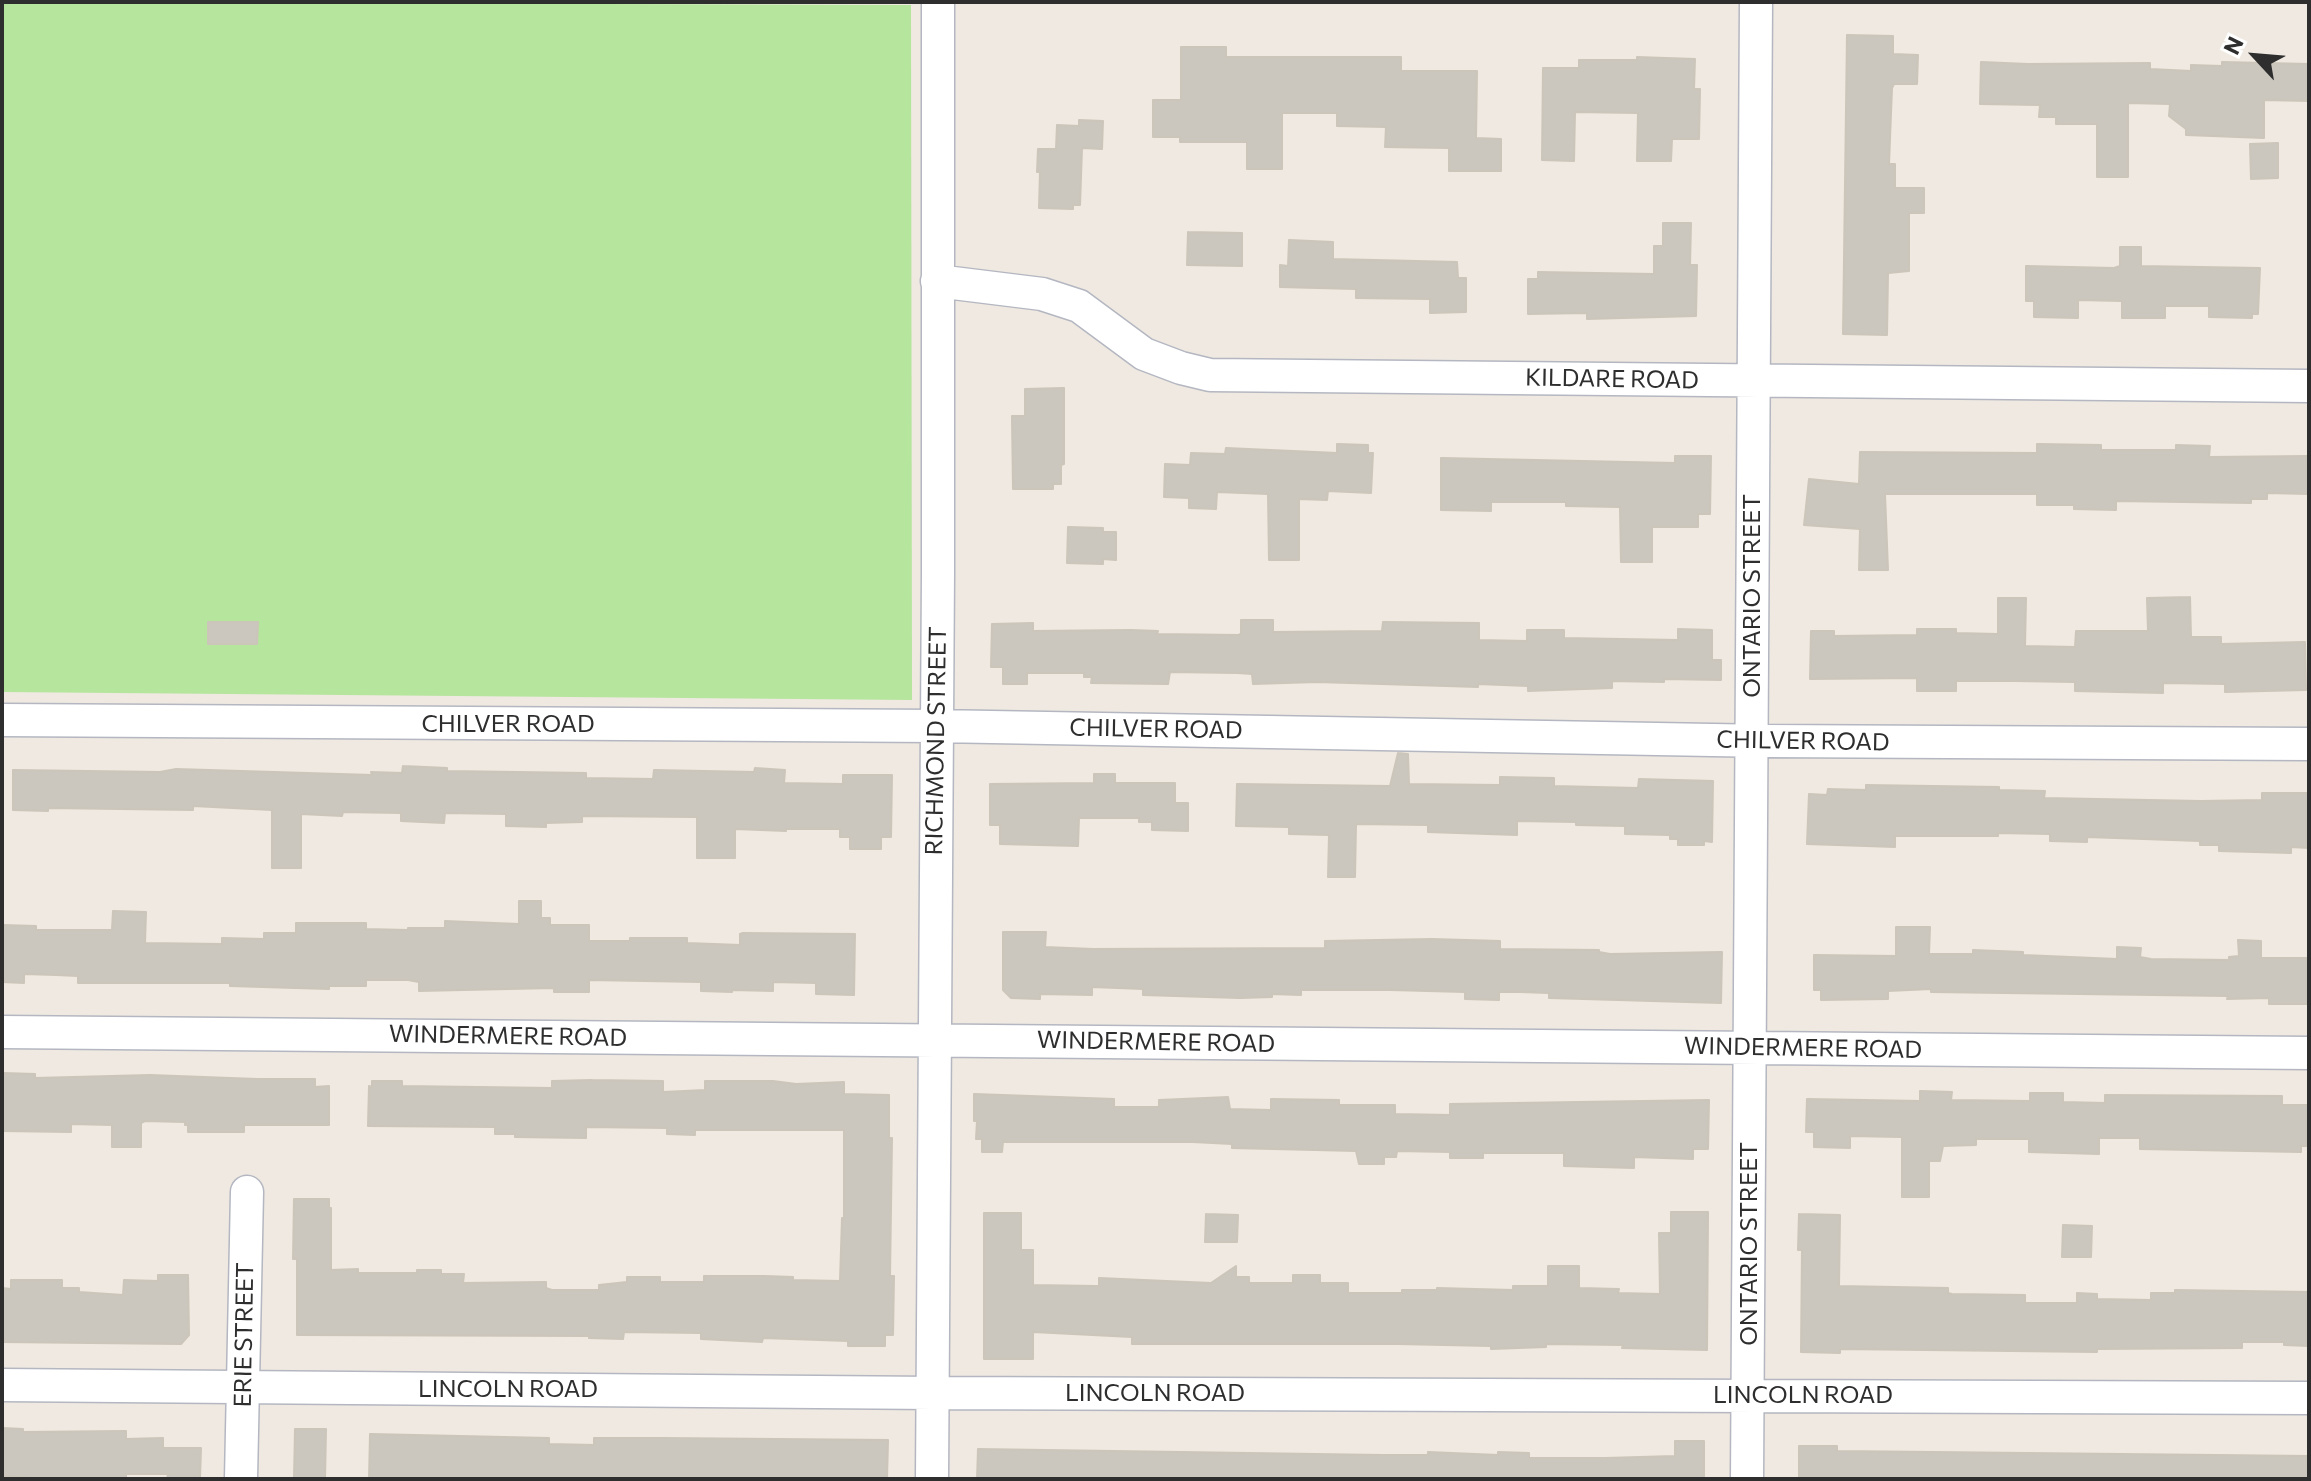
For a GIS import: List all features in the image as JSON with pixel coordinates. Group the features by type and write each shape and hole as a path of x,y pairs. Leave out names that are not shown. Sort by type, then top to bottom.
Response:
{"street":[{"name":"RICHMOND STREET","path":"932,1479 938,2"},
{"name":"ONTARIO STREET","path":"1747,1479 1756,2"},
{"name":"KILDARE ROAD","path":"937,281 1042,294 1079,306 1144,354 1210,375 2309,386"},
{"name":"CHILVER ROAD","path":"2,720 936,726 1752,740 2309,744"},
{"name":"WINDERMERE ROAD","path":"2,1032 2309,1053"},
{"name":"ERIE STREET","path":"241,1479 247,1192"},
{"name":"LINCOLN ROAD","path":"2,1385 933,1393 2309,1398"}],"green space":[{"path":"2,2 911,5 912,700 2,692"}],"building":[{"path":"1847,35 1893,36 1893,54 1918,55 1917,84 1894,84 1892,88 1889,164 1895,164 1895,188 1924,188 1924,213 1909,213 1909,271 1888,273 1887,335 1843,334"},
{"path":"1181,47 1226,47 1226,57 1401,57 1401,71 1477,71 1476,138 1501,139 1501,171 1449,171 1449,148 1385,147 1386,127 1337,126 1337,113 1282,113 1282,169 1247,169 1247,142 1180,142 1180,137 1153,137 1153,100 1181,100"},
{"path":"1637,57 1695,59 1694,89 1700,89 1699,139 1672,139 1671,161 1637,161 1638,113 1575,112 1574,161 1542,160 1543,68 1579,68 1579,60 1637,60"},
{"path":"1981,62 2150,63 2150,69 2191,71 2191,65 2222,66 2222,62 2309,64 2309,101 2264,100 2264,138 2186,135 2186,129 2169,116 2170,104 2128,103 2128,177 2097,177 2097,124 2056,124 2056,117 2039,117 2040,105 1980,104"},
{"path":"1079,120 1103,121 1102,149 1082,148 1080,205 1073,205 1073,209 1039,208 1038,149 1056,149 1057,125 1079,126"},
{"path":"2278,143 2278,178 2251,179 2250,144"},
{"path":"1663,223 1691,223 1690,265 1697,265 1696,316 1587,319 1587,313 1528,314 1528,279 1538,279 1538,272 1654,274 1654,246 1663,246"},
{"path":"1188,232 1242,233 1242,266 1187,265"},
{"path":"1289,240 1333,242 1333,259 1457,262 1458,278 1466,278 1466,312 1430,313 1430,299 1356,298 1356,289 1280,287 1280,265 1288,266"},
{"path":"2120,247 2141,247 2141,266 2260,268 2258,314 2252,314 2252,318 2209,317 2209,306 2165,306 2165,318 2122,318 2122,301 2078,300 2078,318 2034,317 2034,301 2026,301 2026,266 2114,268 2120,266"},
{"path":"1064,388 1061,484 1053,484 1053,489 1013,489 1012,416 1025,416 1025,389"},
{"path":"1337,444 1368,445 1368,453 1373,453 1371,493 1328,491 1327,500 1299,499 1299,560 1269,560 1268,494 1217,492 1216,509 1189,508 1189,498 1164,497 1165,464 1190,465 1191,453 1225,454 1226,448 1337,453"},
{"path":"2037,444 2101,445 2101,450 2176,450 2176,445 2210,446 2209,457 2309,456 2309,494 2267,493 2267,499 2251,499 2251,503 2116,501 2116,510 2037,505 2037,494 1885,494 1888,570 1859,570 1860,529 1804,525 1809,479 1859,484 1860,452 2037,453"},
{"path":"1675,456 1711,456 1710,514 1698,514 1698,527 1652,527 1652,562 1621,562 1620,507 1566,506 1566,502 1491,502 1491,511 1441,510 1441,458 1675,463"},
{"path":"1068,527 1103,528 1103,532 1116,532 1116,560 1103,559 1103,564 1067,563"},
{"path":"2190,597 2191,637 2221,637 2221,644 2305,642 2306,690 2225,692 2225,684 2163,683 2163,693 2075,691 2075,682 1956,681 1956,691 1917,691 1917,678 1810,679 1811,631 1834,631 1834,636 1917,635 1917,629 1956,629 1956,633 1998,634 1998,598 2026,598 2025,646 2075,647 2076,631 2148,631 2147,598"},
{"path":"1241,620 1273,620 1273,632 1382,631 1383,622 1479,623 1479,640 1527,641 1527,630 1564,630 1564,638 1678,640 1678,629 1712,630 1712,660 1721,660 1721,680 1612,681 1612,688 1528,691 1528,686 1478,684 1478,687 1317,682 1253,684 1252,674 1170,672 1168,684 1091,683 1092,677 1084,677 1084,673 1027,673 1027,684 1003,684 1003,667 991,667 992,624 1033,623 1033,631 1131,630 1158,631 1157,634 1238,635 1241,634"},
{"path":"208,622 258,622 257,644 208,644"},
{"path":"1398,753 1408,754 1409,784 1500,785 1500,777 1554,778 1554,786 1638,788 1639,779 1713,781 1712,842 1678,845 1678,839 1670,839 1670,835 1625,834 1625,826 1576,825 1576,822 1517,821 1517,835 1428,832 1428,825 1356,824 1355,877 1328,877 1329,835 1289,834 1289,827 1236,826 1237,784 1390,786"},
{"path":"403,766 447,768 447,771 586,773 586,778 653,779 654,770 754,772 755,768 785,770 784,783 843,784 843,775 892,775 891,837 881,837 881,849 850,849 850,837 840,837 840,829 735,829 735,858 697,858 697,817 582,816 582,822 546,823 546,827 506,826 506,814 445,813 444,823 401,821 401,813 343,812 342,816 301,814 301,868 272,868 272,810 193,806 193,810 13,810 13,770 160,772 176,769 372,775 371,772 402,773"},
{"path":"1094,774 1115,774 1115,783 1175,783 1175,803 1188,803 1188,831 1152,830 1152,822 1139,822 1139,818 1079,818 1078,846 1000,844 1000,825 990,825 990,784 1094,783"},
{"path":"1866,785 1999,787 1999,790 2045,791 2044,798 2201,801 2262,800 2262,793 2309,793 2309,848 2291,847 2291,853 2219,851 2219,845 2200,845 2200,841 2087,837 2087,842 2050,841 2050,834 1998,833 1998,836 1895,836 1895,847 1807,844 1809,794 1827,795 1828,789 1866,790"},
{"path":"519,901 541,901 541,918 550,918 550,925 589,925 589,941 687,938 687,943 740,945 740,934 743,933 855,934 854,995 816,994 816,983 773,982 773,991 732,992 701,991 701,982 589,980 589,992 554,992 554,988 419,991 419,982 408,980 366,980 366,986 329,986 329,989 230,986 230,983 78,983 78,976 24,974 24,983 2,982 2,925 36,926 36,930 112,930 113,911 146,912 145,943 222,944 222,938 264,939 264,933 296,933 296,923 366,923 366,929 408,930 445,928 445,921 519,924"},
{"path":"1896,927 1930,927 1929,954 1973,954 1973,950 2117,959 2117,947 2141,948 2140,957 2151,959 2229,960 2229,957 2239,956 2238,940 2261,941 2261,958 2309,958 2309,1004 2269,1004 2269,998 2227,999 2228,996 1931,992 1931,989 1888,991 1888,999 1821,1000 1821,990 1814,990 1814,955 1896,956"},
{"path":"1003,932 1046,932 1045,947 1093,949 1325,948 1325,941 1432,939 1500,941 1500,949 1599,950 1610,954 1722,952 1721,1003 1549,998 1549,993 1520,992 1499,992 1499,1000 1465,999 1465,992 1390,990 1301,990 1301,995 1272,994 1272,997 1240,998 1143,995 1143,989 1092,987 1092,995 1040,994 1040,999 1011,998 1003,990"},
{"path":"3,1073 35,1074 35,1078 150,1075 315,1079 315,1087 329,1086 329,1125 244,1125 244,1132 188,1132 185,1122 145,1121 141,1123 141,1147 112,1147 112,1125 71,1124 71,1132 2,1131"},
{"path":"372,1081 402,1081 402,1086 552,1088 552,1081 663,1081 663,1092 705,1090 705,1081 844,1082 844,1094 889,1095 889,1138 892,1138 890,1276 894,1276 893,1335 885,1335 885,1346 848,1346 848,1341 701,1339 701,1333 624,1332 623,1339 589,1336 297,1335 294,1199 329,1199 331,1270 417,1273 417,1270 441,1270 441,1274 464,1274 463,1283 546,1282 546,1288 552,1290 599,1290 599,1285 627,1282 627,1277 660,1277 660,1282 704,1282 704,1276 840,1281 844,1130 695,1130 695,1135 667,1134 667,1128 586,1127 586,1138 515,1137 515,1134 495,1134 495,1127 368,1126 369,1086 372,1087"},
{"path":"1920,1091 1952,1092 1951,1100 2030,1101 2030,1093 2063,1093 2063,1102 2105,1103 2105,1095 2282,1096 2282,1105 2309,1105 2309,1146 2301,1146 2301,1152 2140,1149 2140,1138 2099,1138 2099,1154 2029,1152 2029,1139 1976,1139 1976,1145 1943,1146 1940,1161 1929,1161 1929,1197 1902,1197 1902,1137 1850,1136 1850,1148 1814,1147 1814,1132 1806,1132 1807,1099 1920,1101"},
{"path":"974,1094 1114,1099 1114,1107 1159,1107 1159,1100 1228,1097 1230,1109 1271,1110 1271,1099 1339,1100 1339,1105 1395,1105 1395,1114 1450,1115 1450,1104 1709,1100 1708,1149 1693,1149 1693,1159 1634,1157 1634,1168 1564,1166 1564,1153 1483,1153 1483,1158 1450,1158 1450,1152 1397,1151 1396,1157 1384,1157 1384,1164 1359,1164 1356,1151 1232,1148 1232,1144 1193,1142 1003,1142 1002,1152 982,1152 982,1139 976,1139"},
{"path":"1671,1212 1708,1212 1707,1350 1546,1344 1546,1347 1491,1349 1491,1346 1398,1344 1132,1344 1132,1337 1033,1332 1033,1359 984,1359 984,1213 1021,1213 1021,1250 1033,1250 1033,1285 1099,1286 1099,1278 1211,1283 1236,1266 1236,1277 1249,1277 1249,1283 1293,1283 1293,1275 1320,1275 1320,1283 1348,1283 1348,1293 1402,1293 1402,1290 1437,1288 1513,1290 1513,1286 1548,1286 1548,1266 1579,1266 1579,1288 1660,1294 1659,1233 1671,1233"},
{"path":"1206,1214 1238,1215 1237,1242 1205,1242"},
{"path":"1799,1214 1840,1215 1839,1286 1948,1288 1948,1293 1952,1294 2025,1295 2025,1303 2077,1303 2077,1293 2097,1294 2097,1299 2151,1300 2151,1293 2175,1293 2175,1290 2309,1292 2309,1346 2284,1345 2284,1342 2242,1342 2242,1348 2097,1349 2097,1352 1840,1349 1840,1353 1801,1352 1802,1250 1798,1250"},
{"path":"2063,1225 2092,1226 2091,1257 2062,1257"},
{"path":"158,1275 188,1275 189,1335 181,1344 2,1342 2,1288 11,1289 11,1280 62,1280 62,1288 123,1295 124,1280 158,1281"},
{"path":"2,1428 23,1429 23,1432 126,1431 126,1439 163,1438 163,1448 201,1448 200,1479 167,1479 168,1474 126,1474 126,1479 26,1479 2,1476"},
{"path":"295,1429 326,1429 325,1479 294,1479"},
{"path":"370,1434 549,1438 549,1444 594,1445 594,1438 888,1440 887,1479 369,1479"},
{"path":"1675,1441 1704,1441 1704,1479 977,1479 978,1449 1382,1455 1428,1455 1428,1452 1498,1455 1498,1452 1529,1453 1529,1458 1605,1458 1675,1456"},
{"path":"1799,1446 1837,1446 1837,1451 2309,1456 2309,1479 1799,1479"}]}
